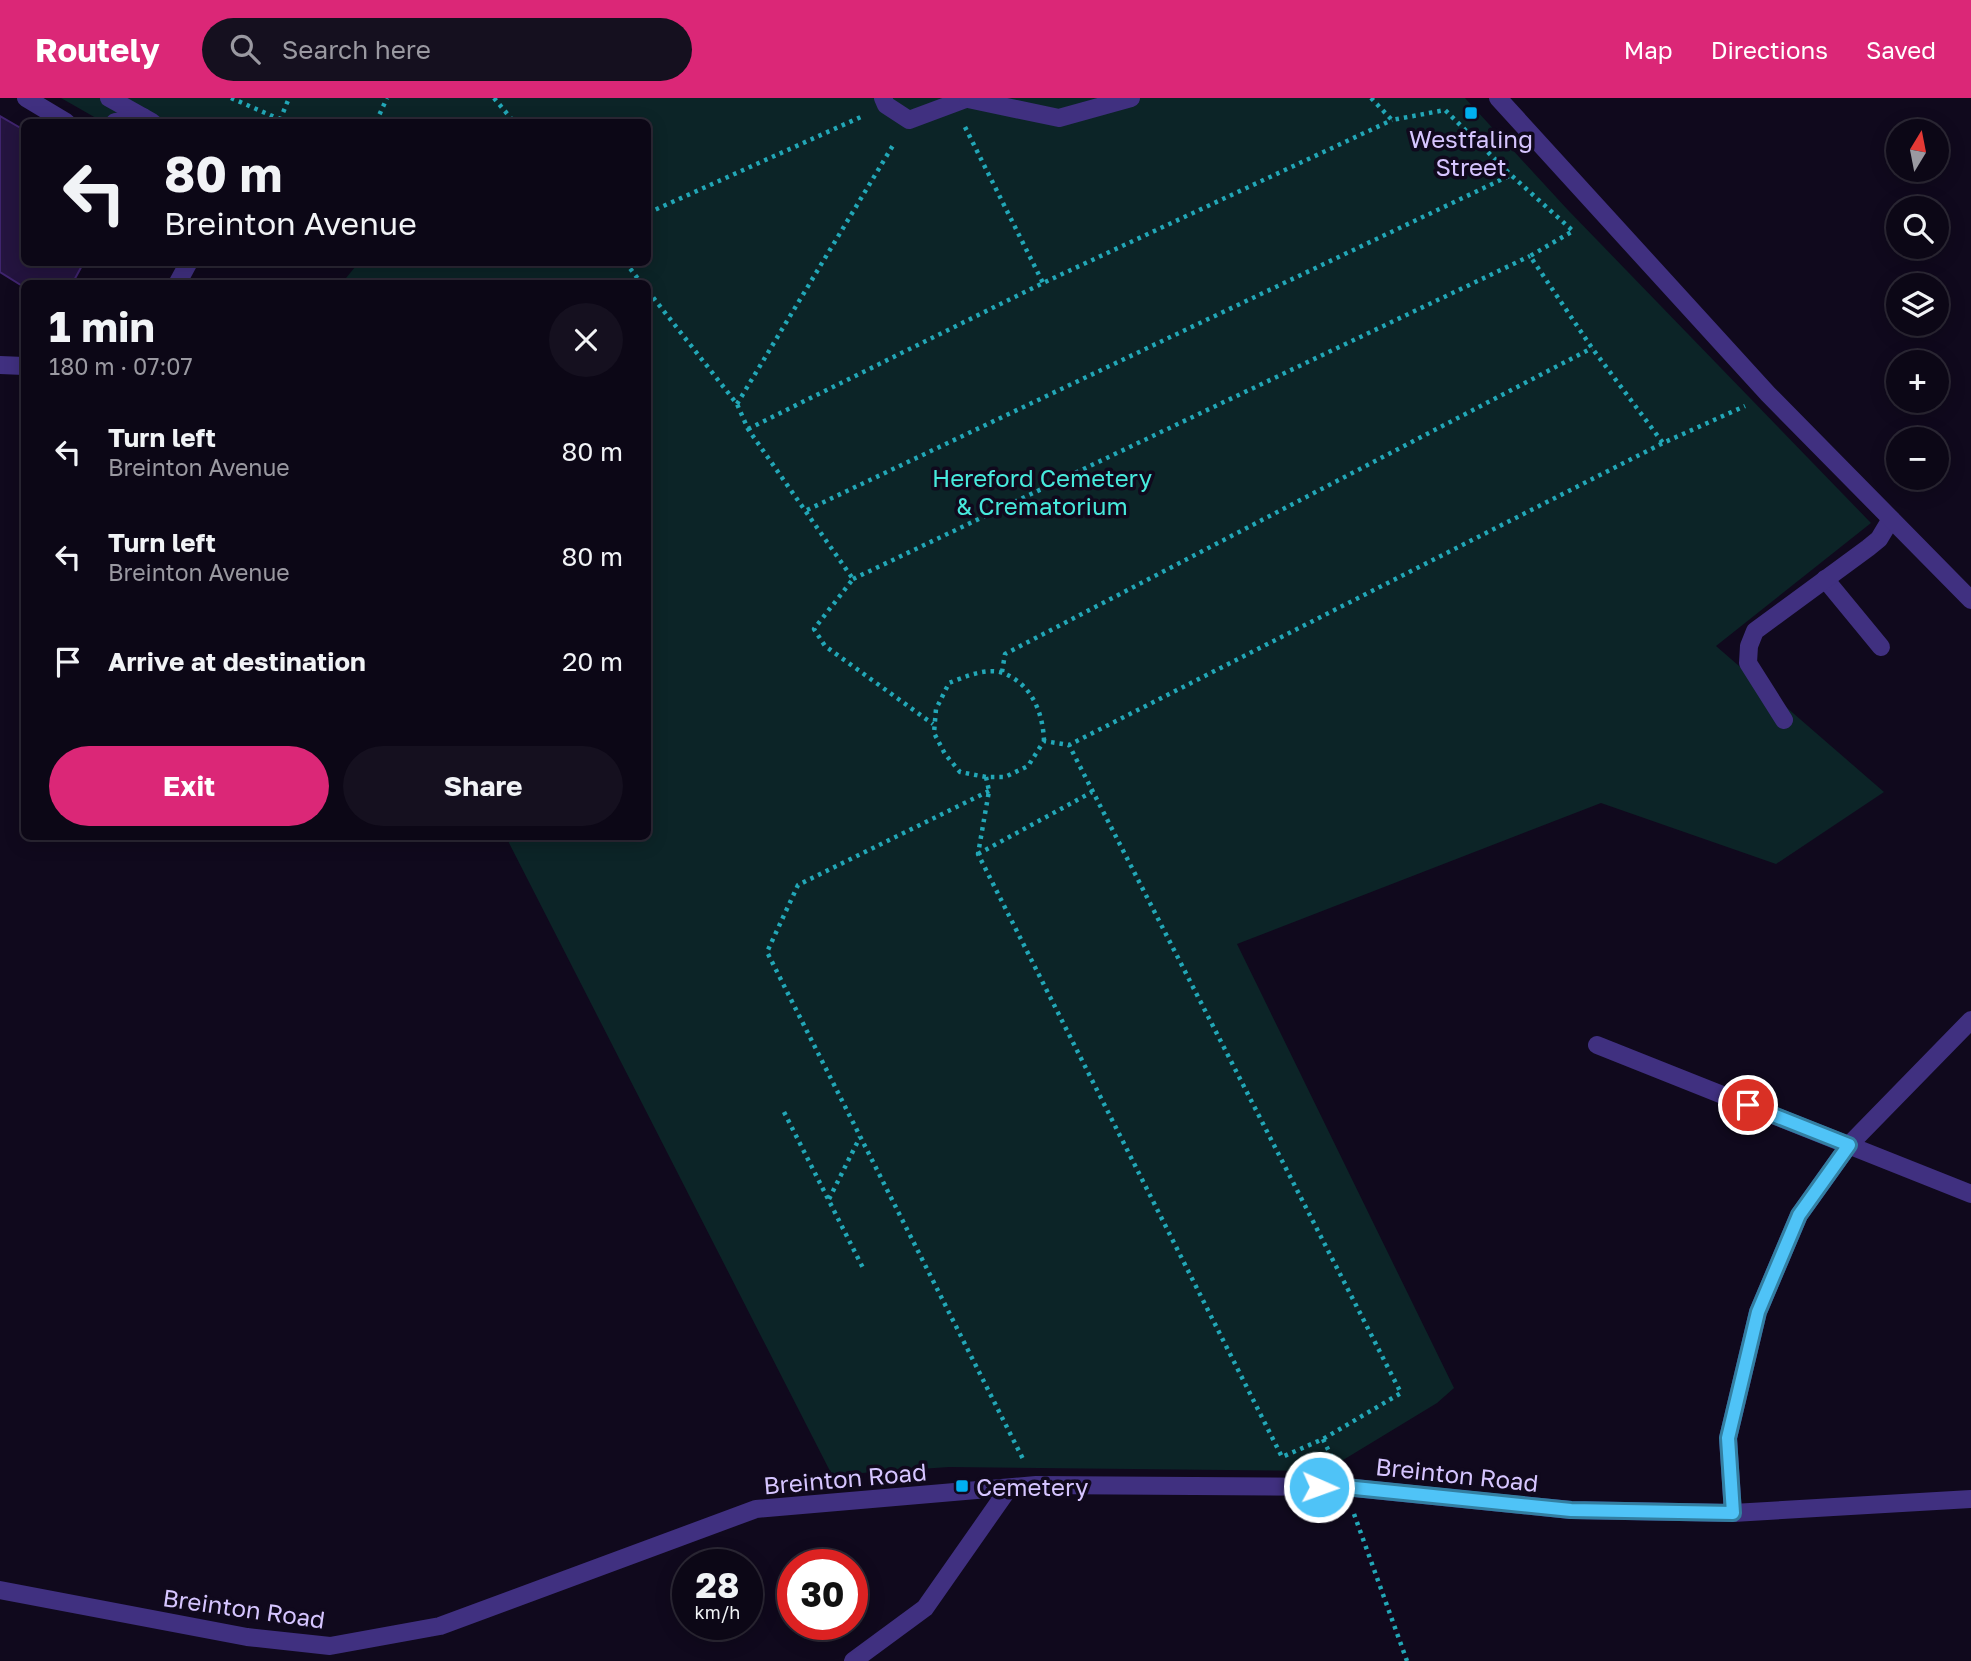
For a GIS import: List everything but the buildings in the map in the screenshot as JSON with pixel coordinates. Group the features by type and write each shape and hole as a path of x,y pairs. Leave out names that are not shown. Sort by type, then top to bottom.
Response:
{"street":[{"path":"26,98 61,119"},
{"path":"109,98 146,119"},
{"path":"884,102 909,120 964,100 1059,118 1131,98"},
{"path":"1498,98 1768,394 1971,600"},
{"path":"1,364 21,366"},
{"path":"1784,720 1748,663 1749,646 1755,631 1879,539 1891,519"},
{"path":"1825,579 1881,648"},
{"path":"1733,1513 1728,1438 1758,1312 1799,1215 1849,1145 1971,1020"},
{"path":"1597,1045 1971,1194"},
{"name":"Breinton Road","path":"0,1590 247,1637 330,1646 440,1626 756,1509 1036,1485 1345,1487 1571,1510 1733,1513 1971,1499"},
{"path":"853,1661 925,1608 1009,1488"}],"path":[{"path":"231,98 278,119"},
{"path":"284,119 289,98"},
{"path":"377,119 387,98"},
{"path":"494,98 512,119"},
{"path":"1371,98 1392,120"},
{"path":"964,100 1043,283"},
{"path":"651,212 884,102"},
{"path":"748,429 1043,283 1392,120 1445,110 1573,231 1530,256 853,579 814,629 825,646 933,724"},
{"path":"737,404 909,120"},
{"path":"807,510 1511,175"},
{"path":"1530,256 1592,348 1663,443"},
{"path":"628,266 639,280"},
{"path":"651,295 737,404 748,429 853,579"},
{"path":"1002,672 1005,654 1592,348"},
{"path":"1044,741 1069,745 1663,443 1768,394"},
{"path":"1002,672 1021,684 1035,700 1043,720 1044,741 1028,766 1005,777 986,777 960,772 944,754 934,733 933,724 936,709 949,683 973,674 1002,672"},
{"path":"986,777 989,791 978,854 1282,1457 1323,1439 1401,1393 1069,745"},
{"path":"989,791 798,885 767,952 1036,1485"},
{"path":"978,854 1092,792"},
{"path":"784,1112 863,1268"},
{"path":"828,1200 860,1137"},
{"path":"1345,1487 1407,1661"}],"green space":[{"name":"Hereford Cemetery & Crematorium","path":"61,98 1465,98 1567,209 1871,523 1716,646 1884,792 1776,864 1601,803 1237,944 1454,1388 1437,1403 1325,1471 949,1467 832,1475 508,840 651,840 651,280 344,280 355,267 353,266 651,266 651,119 98,119"}],"place":[{"name":"Westfaling Street","path":"1471,113"},
{"name":"Cemetery","path":"962,1486"}],"route":[{"path":"1319,1487 1345,1487 1571,1510 1733,1513 1728,1438 1758,1312 1799,1215 1849,1145 1748,1105"}]}
